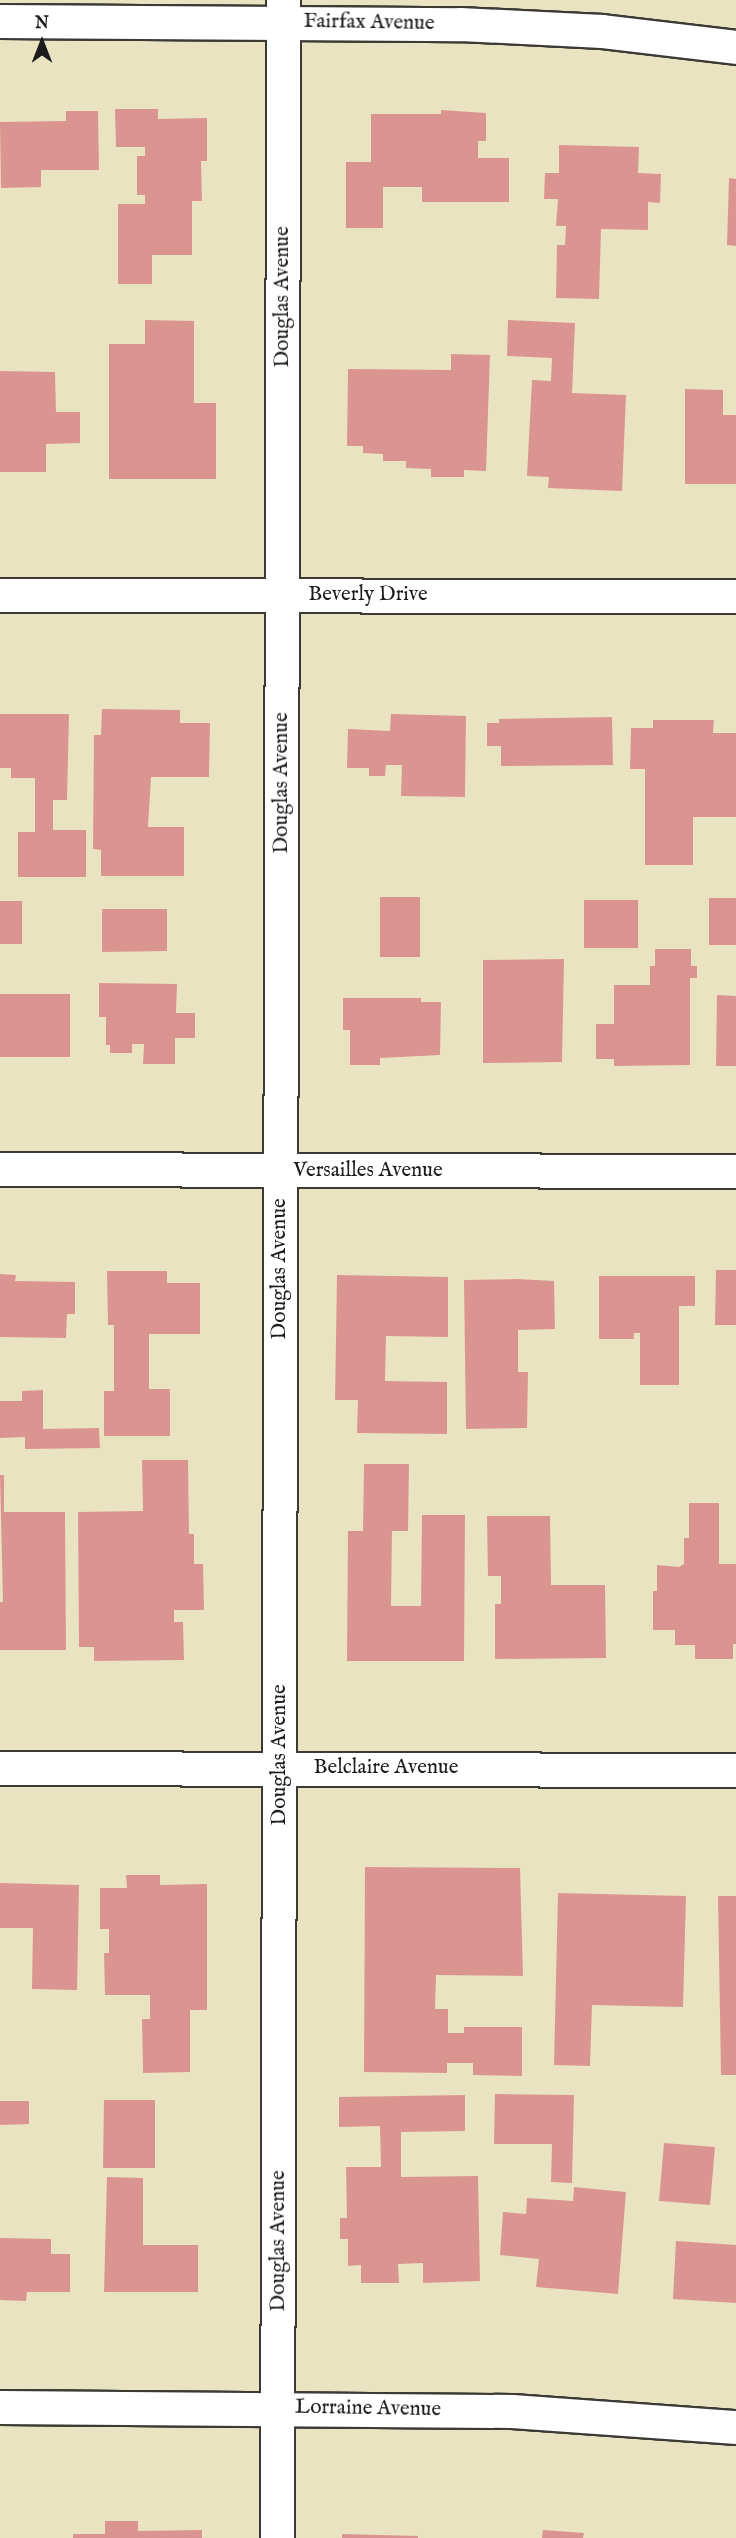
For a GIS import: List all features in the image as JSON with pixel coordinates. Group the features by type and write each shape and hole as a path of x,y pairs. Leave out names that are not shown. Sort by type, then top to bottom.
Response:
{"street":[{"name":"Fairfax Avenue","path":"0,21 283,11 460,24 602,31 736,47"},
{"name":"Douglas Avenue","path":"277,2538 283,11"},
{"name":"Beverly Drive","path":"0,595 736,596"},
{"name":"Versailles Avenue","path":"0,1169 736,1172"},
{"name":"Belclaire Avenue","path":"0,1767 736,1770"},
{"name":"Lorraine Avenue","path":"0,2407 512,2410 736,2427"}],"building":[{"path":"115,109 158,109 158,119 207,118 207,161 201,161 202,201 192,201 192,255 152,255 152,284 118,284 118,204 145,204 145,195 137,195 137,156 145,156 145,147 116,147"},
{"path":"441,110 486,113 486,141 478,141 478,158 509,158 509,202 422,202 422,187 383,187 383,228 346,228 346,162 371,162 371,114 441,114"},
{"path":"66,111 98,111 99,170 41,170 41,187 1,188 0,122 66,121"},
{"path":"559,145 639,147 638,173 661,174 660,203 648,202 648,230 601,229 599,299 556,298 557,245 565,245 566,226 556,226 558,199 544,199 545,173 559,173"},
{"path":"729,178 736,179 736,246 727,245"},
{"path":"145,320 194,321 194,403 216,403 216,479 109,479 109,344 145,344"},
{"path":"508,320 575,323 572,393 626,395 622,491 548,488 549,477 527,476 532,380 551,381 552,358 507,356"},
{"path":"451,354 490,355 486,471 464,470 464,477 431,477 431,469 406,468 406,461 383,461 383,454 363,453 363,446 347,446 348,369 451,370"},
{"path":"0,371 55,372 56,412 80,412 80,443 46,444 46,472 0,472"},
{"path":"685,389 723,390 723,415 736,415 736,484 685,484"},
{"path":"102,709 180,710 180,723 210,723 209,777 151,777 148,827 184,827 184,876 101,876 101,850 93,849 94,735 101,735"},
{"path":"0,714 69,714 67,800 53,800 53,830 86,830 86,877 18,877 18,832 35,832 35,778 11,778 11,768 0,768"},
{"path":"391,714 466,716 465,797 401,796 402,765 386,765 385,776 369,776 369,768 347,768 348,729 390,731"},
{"path":"612,717 613,765 501,766 501,746 487,746 487,723 499,723 499,719"},
{"path":"653,720 714,720 713,733 736,733 736,817 693,817 693,865 645,865 645,769 630,769 631,728 653,728"},
{"path":"380,897 420,897 420,957 380,957"},
{"path":"709,898 736,898 736,945 709,945"},
{"path":"584,900 638,900 638,948 584,948"},
{"path":"0,901 22,901 22,944 0,944"},
{"path":"102,909 167,909 167,951 102,952"},
{"path":"655,949 691,949 691,966 697,966 697,978 690,978 690,1065 614,1066 614,1059 596,1059 596,1024 614,1024 614,985 650,985 650,966 655,966"},
{"path":"564,959 562,1062 483,1063 483,960"},
{"path":"99,983 177,984 176,1013 195,1013 195,1038 175,1038 175,1064 143,1064 144,1044 132,1044 132,1053 110,1053 110,1045 106,1045 106,1017 99,1017"},
{"path":"0,994 70,994 70,1057 0,1057"},
{"path":"717,995 736,996 736,1066 716,1066"},
{"path":"343,998 421,998 421,1002 441,1002 440,1055 380,1058 380,1065 350,1065 350,1030 343,1030"},
{"path":"716,1270 736,1270 736,1325 715,1325"},
{"path":"107,1271 167,1271 167,1283 200,1283 200,1334 149,1334 149,1389 170,1389 170,1436 104,1436 104,1391 114,1391 114,1325 108,1325"},
{"path":"0,1274 16,1275 15,1281 75,1282 75,1314 67,1314 66,1338 0,1337"},
{"path":"337,1275 448,1277 448,1337 386,1336 385,1381 447,1382 447,1434 357,1433 358,1400 335,1400"},
{"path":"599,1276 695,1276 695,1306 679,1306 679,1385 640,1385 640,1333 634,1333 634,1339 599,1339"},
{"path":"464,1280 554,1281 555,1329 518,1330 518,1372 528,1372 527,1428 466,1429"},
{"path":"43,1390 43,1429 99,1428 100,1448 25,1449 25,1437 0,1438 0,1401 22,1401 22,1391"},
{"path":"142,1460 188,1460 189,1534 194,1534 194,1564 203,1564 204,1610 174,1610 174,1622 183,1622 184,1660 94,1661 94,1647 79,1647 78,1512 143,1511"},
{"path":"364,1464 409,1464 408,1531 392,1531 391,1606 421,1606 422,1515 465,1515 464,1661 347,1661 348,1531 363,1531"},
{"path":"0,1475 4,1475 4,1512 65,1512 66,1650 0,1650 0,1602 3,1602"},
{"path":"689,1503 719,1503 719,1564 736,1564 736,1644 733,1644 733,1659 695,1659 695,1645 675,1645 675,1630 653,1630 653,1591 657,1591 657,1565 679,1567 684,1564 684,1538 689,1538"},
{"path":"487,1516 550,1516 551,1585 605,1585 606,1658 495,1659 495,1604 501,1604 501,1576 488,1576"},
{"path":"365,1867 520,1868 523,1976 436,1975 435,2009 448,2009 448,2033 464,2033 464,2027 522,2027 522,2076 473,2075 473,2063 447,2063 447,2073 364,2072"},
{"path":"126,1875 160,1875 160,1885 207,1884 207,2010 190,2010 190,2072 143,2073 142,2019 150,2019 150,1995 105,1995 104,1953 109,1953 109,1929 100,1929 100,1888 127,1888"},
{"path":"0,1883 79,1885 77,1990 32,1989 33,1928 0,1928"},
{"path":"558,1893 686,1896 683,2007 592,2005 590,2066 554,2065"},
{"path":"718,1896 736,1896 736,2075 721,2075"},
{"path":"495,2094 574,2095 572,2183 551,2182 552,2144 494,2144"},
{"path":"465,2095 465,2131 401,2132 401,2177 478,2176 480,2281 423,2283 423,2263 398,2264 399,2283 361,2283 361,2265 348,2266 348,2239 340,2239 340,2218 347,2218 346,2167 381,2167 380,2126 339,2127 339,2097"},
{"path":"104,2100 155,2100 155,2168 103,2168"},
{"path":"0,2101 29,2101 29,2124 0,2125"},
{"path":"664,2143 715,2147 710,2205 659,2201"},
{"path":"107,2177 143,2178 143,2245 198,2245 198,2292 104,2292"},
{"path":"574,2187 626,2192 618,2294 536,2287 539,2259 500,2255 503,2212 526,2214 527,2198 573,2201"},
{"path":"0,2238 51,2239 51,2254 70,2254 70,2292 27,2292 26,2301 0,2300"},
{"path":"676,2241 736,2245 736,2303 673,2299"},
{"path":"105,2521 138,2521 138,2531 202,2530 202,2538 73,2538 73,2534 105,2534"},
{"path":"543,2530 584,2533 583,2538 542,2538"},
{"path":"342,2534 418,2536 418,2538 342,2538"}]}
